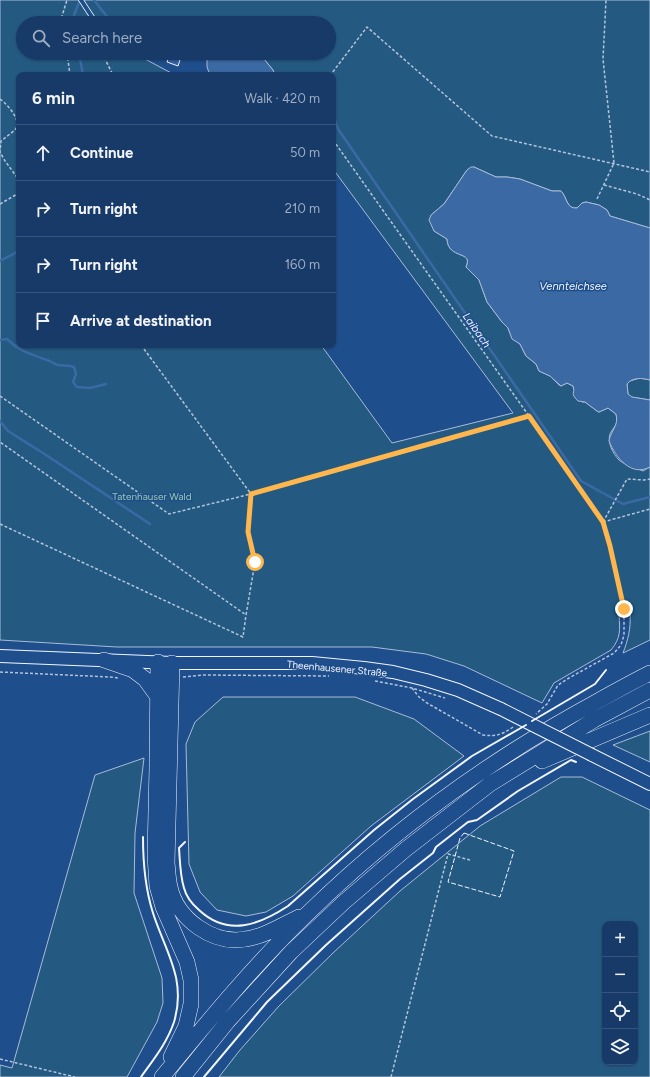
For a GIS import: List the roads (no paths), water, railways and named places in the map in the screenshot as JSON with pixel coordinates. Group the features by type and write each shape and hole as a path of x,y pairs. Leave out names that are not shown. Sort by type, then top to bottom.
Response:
{"highway":[{"path":"104,660 133,670 145,679 158,697"},
{"path":"162,1077 186,1026 191,1004 191,980 187,962 163,907 157,886 154,855 158,697 168,667"},
{"path":"168,667 170,720 167,863 170,888 177,906 186,918 197,927 210,934 227,940 245,939 262,935 308,913"},
{"path":"162,1077 196,1035 266,956 308,913 371,856 424,814 495,763 552,727 650,673"},
{"path":"183,1077 233,1015 291,952 344,902 406,849 490,784 594,720 650,690"},
{"path":"490,784 650,715"}],"main road":[{"name":"Theenhausener Straße","path":"0,656 104,660 168,667 312,664 393,672 458,690 501,709 650,784"}],"lane":[{"path":"81,0 91,16"}],"water":[{"path":"207,60 265,60 274,72 209,72"},
{"name":"Vennteichsee","path":"471,167 496,177 520,179 552,191 561,191 569,205 573,208 577,208 582,203 586,202 599,205 607,210 610,216 650,228 650,380 634,379 627,384 628,394 632,397 650,400 650,467 637,470 631,468 616,454 609,441 616,425 616,414 608,408 599,412 585,402 578,401 573,394 573,386 567,383 561,386 550,376 539,371 536,364 526,356 520,344 512,339 508,328 487,302 479,280 466,267 468,262 467,258 452,250 448,246 447,239 434,231 429,220 431,215 444,204 467,170"}],"waterway":[{"name":"Laibach","path":"74,16 80,0"},
{"path":"94,0 107,16"},
{"name":"Laibach","path":"80,60 82,72"},
{"name":"Laibach","path":"336,123 338,129 581,481 623,504 650,497"},
{"path":"0,261 16,253"},
{"path":"0,340 7,339 16,346"},
{"path":"18,348 57,365 74,367 76,374 73,382 77,387 90,388 106,384"},
{"path":"0,421 8,431 150,524"}],"park label":[{"name":"Tatenhauser Wald","path":"152,496"}]}
